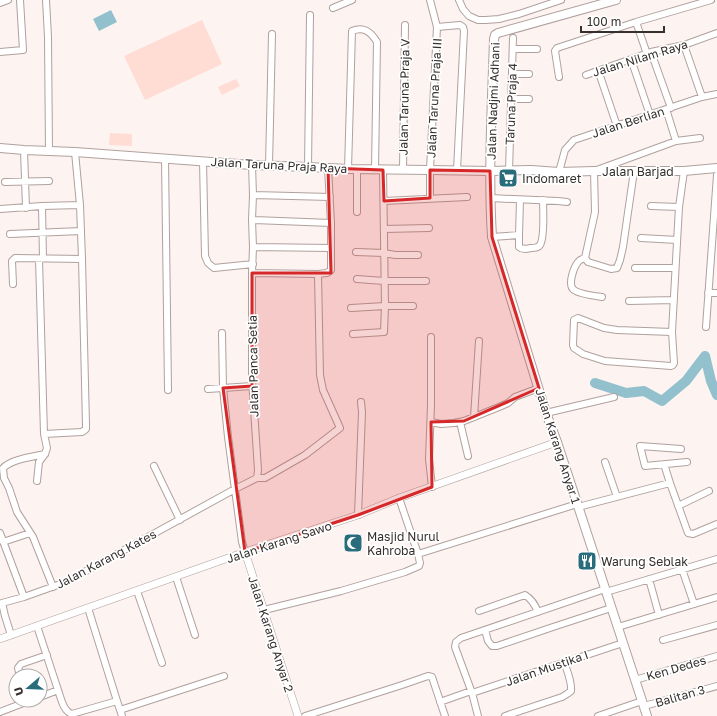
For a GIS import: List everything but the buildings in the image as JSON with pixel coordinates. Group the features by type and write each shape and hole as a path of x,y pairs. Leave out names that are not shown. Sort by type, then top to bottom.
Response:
{"main road":[{"name":"Jalan Nadjmi Adhani","path":"490,172 495,35 616,0"},
{"name":"Jalan Taruna Praja Raya","path":"0,148 252,165 379,170 457,170 490,172 531,170 559,172"},
{"name":"Jalan Barjad","path":"559,172 684,171 717,168"},
{"name":"Jalan Karang Anyar 1","path":"490,172 492,237 546,412 647,716"}],"street":[{"path":"0,52 22,51 23,49 20,0"},
{"path":"46,0 48,37 49,151"},
{"path":"333,8 352,0"},
{"name":"Jalan Taruna Praja III","path":"430,0 437,27 430,198"},
{"path":"459,0 463,9 469,16 478,20 486,20 499,19 519,14 561,0"},
{"path":"559,77 555,51 557,48 636,22 711,0"},
{"path":"308,167 310,15"},
{"path":"636,22 649,53 668,108 676,141"},
{"name":"Jalan Taruna Praja V","path":"403,170 405,25"},
{"path":"437,27 460,25 464,31 457,170"},
{"path":"348,169 352,31 354,29 363,28 373,35 377,42 379,170 384,201 385,306 384,332 353,334"},
{"name":"Jalan Nilam Raya","path":"586,75 649,53 684,45 717,33"},
{"path":"269,165 272,34"},
{"name":"Taruna Praja 4","path":"509,171 513,38"},
{"path":"684,45 702,97"},
{"path":"513,49 537,49"},
{"path":"631,59 650,115"},
{"path":"598,70 617,126"},
{"path":"512,74 529,74"},
{"name":"Jalan Berlian","path":"559,172 565,150 574,140 702,97 717,94"},
{"path":"511,99 529,99"},
{"path":"585,258 595,212 594,171 676,141 700,138"},
{"path":"24,150 26,208"},
{"path":"44,434 82,432 86,429 80,205 75,152"},
{"path":"165,158 168,390"},
{"path":"204,161 206,256 208,264 214,268 252,264"},
{"name":"Jalan Panca Setia","path":"252,165 252,386 258,470 256,478"},
{"path":"252,273 327,274 331,270 331,223 328,168"},
{"path":"357,169 357,212"},
{"path":"585,258 588,262 611,269 617,268 623,247 634,171"},
{"path":"672,332 617,330 604,328 576,318 574,320 573,345 574,348 584,354 606,361 673,365 672,332 675,268 679,207 684,171"},
{"path":"706,327 717,175"},
{"path":"6,182 50,181"},
{"path":"253,195 330,197"},
{"path":"384,201 467,197"},
{"path":"490,198 567,202"},
{"path":"520,200 519,247 522,249 537,248 541,243 544,230 543,200"},
{"path":"0,209 80,205"},
{"path":"37,481 40,462 47,448 44,434 41,259 43,233 42,206"},
{"path":"651,206 679,207"},
{"path":"252,220 331,223"},
{"path":"384,229 429,228"},
{"path":"10,234 81,231"},
{"path":"492,237 519,235"},
{"path":"641,238 677,240"},
{"path":"253,247 331,248"},
{"path":"356,252 384,252 395,256 418,255"},
{"path":"13,284 12,261 15,258 82,259"},
{"path":"585,258 579,261 574,269 571,286 573,290 577,292 602,297"},
{"path":"635,268 675,268"},
{"path":"235,489 256,478 265,478 305,456 340,428 323,390 320,375 318,274"},
{"path":"357,279 384,281 426,281"},
{"path":"708,293 717,293"},
{"path":"628,301 674,300"},
{"path":"351,308 413,306"},
{"path":"222,333 223,388 230,458 242,542 245,552"},
{"path":"431,337 431,422 429,459 432,487"},
{"path":"474,417 479,342"},
{"path":"208,389 252,386"},
{"path":"431,422 454,424 499,407 508,403 515,397 539,388"},
{"path":"546,412 614,397"},
{"path":"358,515 361,402"},
{"path":"460,422 468,456"},
{"name":"Jalan Karang Sawo","path":"0,639 245,552 358,515 400,498 557,442"},
{"path":"681,449 640,446 646,466 687,462"},
{"path":"45,454 7,464 3,468 4,478 9,488 16,512 33,537 53,587"},
{"path":"605,462 617,497"},
{"path":"664,464 688,533 693,534 717,524"},
{"path":"154,466 180,520"},
{"path":"418,554 578,505 617,497 670,483"},
{"name":"Jalan Karang Kates","path":"12,635 1,603 24,597 66,582 235,489"},
{"path":"678,506 709,491"},
{"path":"264,610 341,591 419,566 420,563 418,554 400,498"},
{"path":"0,533 24,597"},
{"path":"3,542 30,533"},
{"name":"Jalan Karang Anyar 2","path":"245,552 298,716"},
{"path":"478,716 472,692 455,647 456,642 461,638 606,590 716,561"},
{"path":"682,569 694,604"},
{"path":"176,577 195,635"},
{"path":"649,579 659,615"},
{"path":"137,591 162,663"},
{"path":"479,611 525,595 530,598 538,612"},
{"path":"618,628 717,598"},
{"path":"88,608 121,713 224,676"},
{"path":"485,630 488,641 492,646 497,646 611,608"},
{"path":"663,640 717,625"},
{"path":"38,626 58,690 68,712 72,714 117,701"},
{"name":"Jalan Mustika I","path":"440,702 623,643"},
{"path":"18,668 21,664 47,655"},
{"name":"Ken Dedes","path":"635,680 717,656"},
{"path":"505,716 567,694 571,690 572,686 564,662"},
{"path":"305,716 428,676 432,677 445,716"},
{"name":"Balitan 3","path":"598,716 717,686"},
{"path":"48,693 58,690"},
{"path":"0,712 10,708"}],"highlighted area":[{"path":"328,168 383,170 384,201 430,198 430,170 490,171 492,237 539,388 464,421 431,422 432,487 358,515 245,552 223,388 252,386 252,273 331,273"}],"shaded area":[{"path":"202,20 222,64 145,100 124,56"},
{"path":"236,79 240,86 222,95 218,87"},
{"path":"110,133 132,134 132,146 109,145"}],"water":[{"path":"111,10 117,22 99,31 93,19"}],"waterway":[{"path":"595,383 626,393 644,391 662,401 686,381 705,356 711,381 717,395"}],"place":[{"name":"Indomaret","path":"508,178"},
{"name":"Masjid Nurul Kahroba","path":"353,543"},
{"name":"Warung Seblak","path":"587,561"}]}
